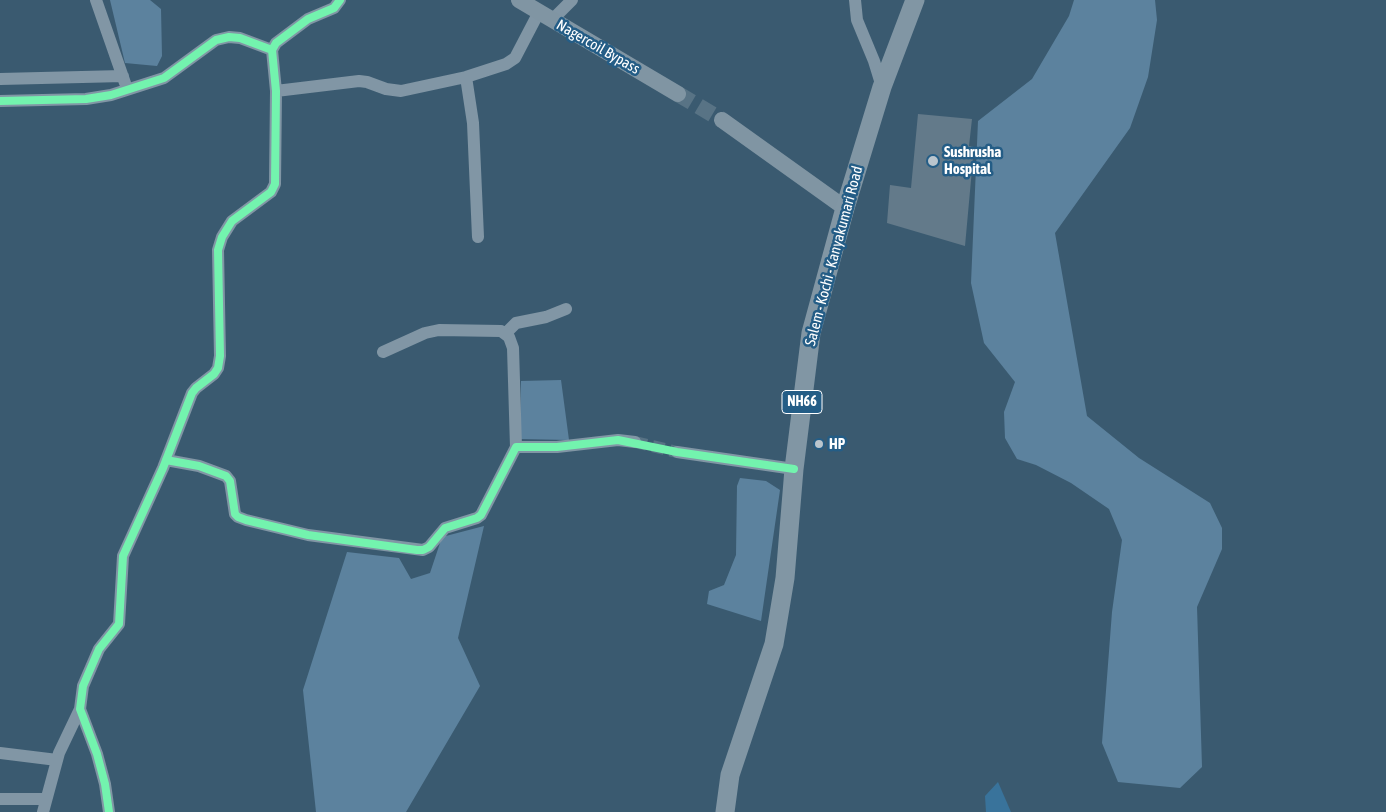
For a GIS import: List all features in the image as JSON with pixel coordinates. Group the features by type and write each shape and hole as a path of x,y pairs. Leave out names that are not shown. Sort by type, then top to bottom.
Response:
{"highway":[{"name":"Salem - Kochi - Kanyakumari Road","path":"724,812 730,775 774,644 785,578 794,470 811,333 845,208 882,87 915,0"}],"main road":[{"name":"Nagercoil Bypass","path":"519,0 678,94"},
{"path":"722,120 845,208"}],"street":[{"path":"96,0 128,90"},
{"path":"43,812 57,760 80,710 83,686 100,649 119,624 123,556 166,460 192,393 218,368 220,356 218,250 222,237 232,221 271,192 275,184 276,91 272,50 276,42 308,19 334,8 340,0"},
{"path":"276,91 359,81 386,89 401,91 466,77 506,64 515,58 546,16 572,0"},
{"path":"855,0 857,20 874,61 882,87"},
{"path":"0,101 86,99 111,95 164,78 216,40 230,37 240,38 272,50"},
{"path":"0,79 123,76"},
{"path":"466,77 473,123 478,237"},
{"path":"505,334 516,323 546,317 566,309"},
{"path":"166,460 193,465 226,476 230,481 235,514 246,520 308,535 423,550 429,548 445,528 481,515 516,447 513,348 508,337 501,332 439,330 383,352"},
{"path":"516,447 558,447 618,440 635,442"},
{"path":"677,452 794,470"},
{"path":"80,710 99,761 109,812"},
{"path":"0,753 57,760"},
{"path":"0,799 46,799"}],"shaded area":[{"path":"110,0 150,0 161,9 162,56 157,66 125,63"},
{"path":"1074,0 1155,0 1157,20 1148,77 1130,128 1055,233 1087,416 1139,458 1210,503 1222,528 1222,549 1197,607 1202,767 1180,788 1118,782 1102,743 1112,612 1122,540 1109,509 1071,483 1036,465 1017,459 1005,438 1004,412 1015,382 984,343 971,283 978,121 1032,79 1069,16"},
{"path":"561,380 569,440 520,439 521,381"},
{"path":"740,478 766,481 780,490 761,621 707,604 709,591 724,585 736,555 737,486"},
{"path":"484,526 458,638 480,686 406,812 316,812 303,690 347,552 399,558 411,579 430,573 442,537"},
{"path":"998,782 1011,812 986,812 985,796"}],"building":[{"path":"918,114 972,119 969,146 974,147 965,246 887,223 890,185 911,188"}],"tunnel":[{"path":"678,94 722,120"},
{"path":"635,442 677,452"}],"cycle path":[{"path":"109,812 105,784 97,754 80,709 83,686 99,649 119,624 123,556 163,468 192,393 214,374 218,368 220,356 218,250 222,237 232,221 271,192 275,184 276,91 272,50 276,43 308,19 334,8 340,0"},
{"path":"0,101 86,99 111,95 164,78 216,40 229,37 240,38 272,50"},
{"path":"166,460 199,466 226,476 230,481 235,514 246,520 308,535 417,550 429,547 445,528 481,515 516,447 557,447 618,440 677,452 794,469"}],"place":[{"name":"Sushrusha Hospital","path":"933,161"},
{"name":"HP","path":"819,444"}]}
